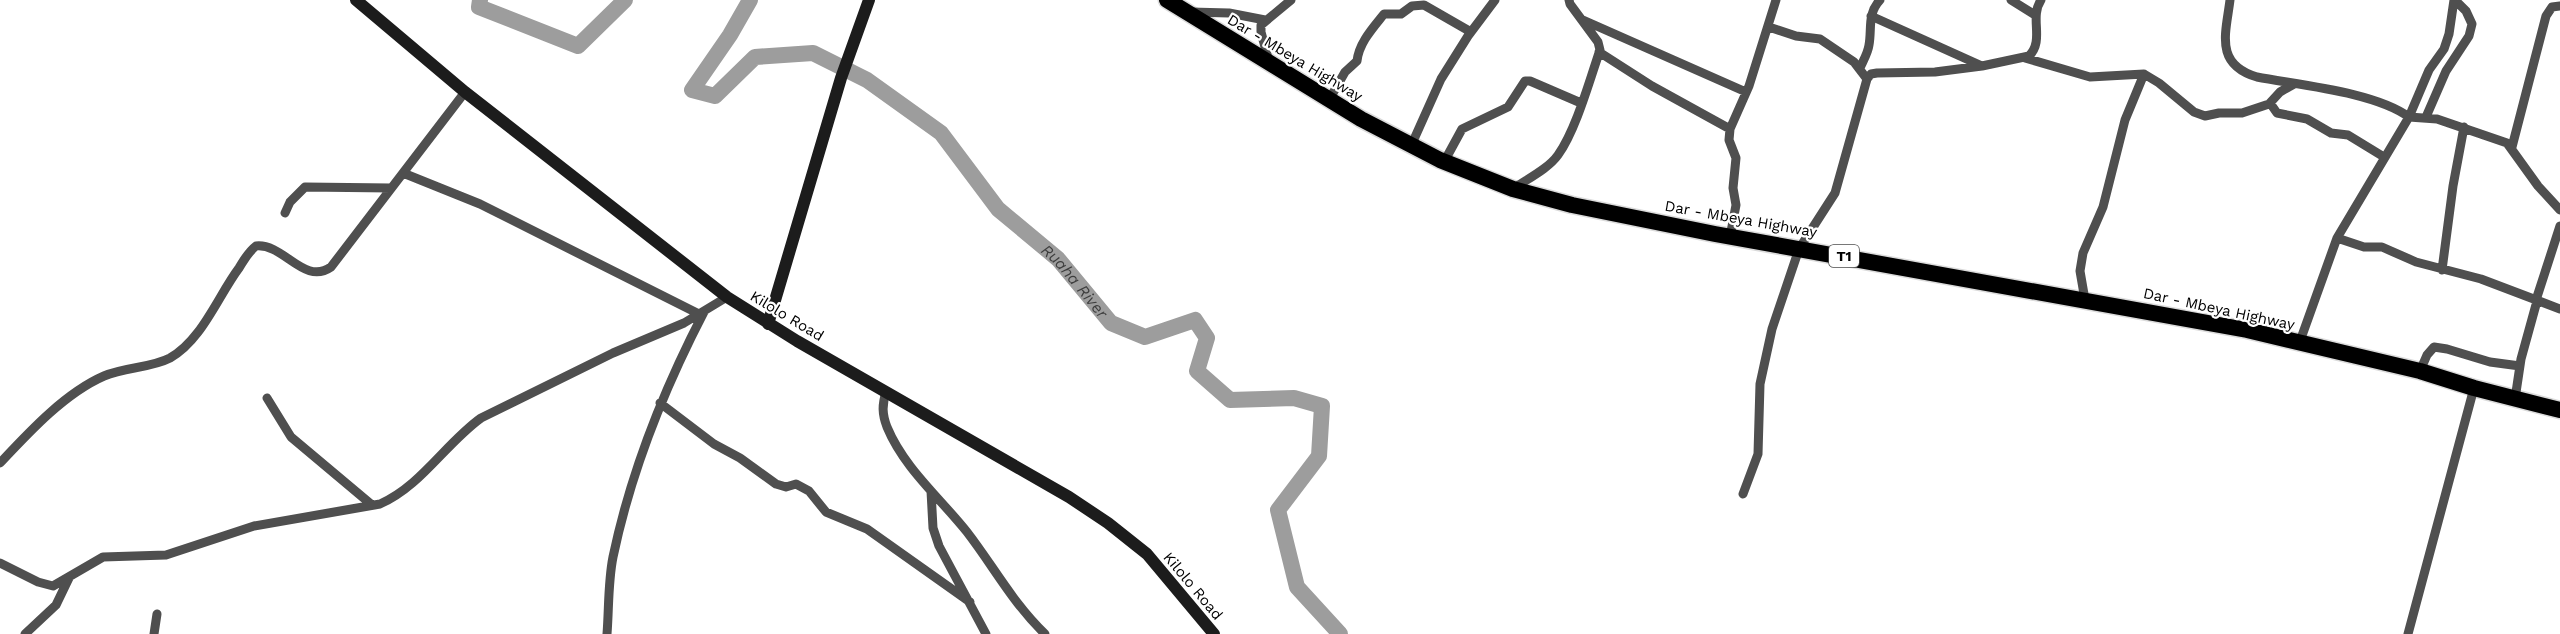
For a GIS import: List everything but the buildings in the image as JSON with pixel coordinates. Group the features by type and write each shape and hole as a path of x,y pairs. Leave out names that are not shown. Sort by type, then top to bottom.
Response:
{"highway":[{"name":"Dar - Mbeya Highway","path":"1167,0 1329,100 1411,146 1444,162 1513,189 1572,206 1730,237 2247,330 2299,344 2420,370 2474,388 2560,410"}],"main road":[{"name":"Kilolo Road","path":"356,0 465,92 727,297 768,324 1069,497 1108,523 1147,554 1214,634"},
{"path":"768,324 841,78 867,6"}],"street":[{"path":"1269,62 1260,32 1261,25 1291,0"},
{"path":"1411,146 1441,79 1494,0"},
{"path":"1513,189 1557,157 1581,103 1599,52 1598,42 1569,0"},
{"path":"1730,237 1736,205 1733,188 1736,158 1729,140 1730,129 1746,92 1776,0"},
{"path":"1860,68 1870,44 1871,16 1874,6 1880,0"},
{"path":"2011,0 2035,15"},
{"path":"1743,494 1759,448 1760,384 1772,329 1799,249 1813,224 1833,198 1845,162 1866,80 1871,74 1877,73 1935,72 1982,66 2030,56 2036,48 2035,15 2041,0"},
{"path":"2230,0 2224,44 2227,55 2249,74 2366,99 2390,107 2409,117 2426,117 2500,140 2512,147 2538,186 2560,210"},
{"path":"2426,117 2446,71 2469,36 2472,24 2466,11 2454,0"},
{"path":"2299,344 2337,238 2409,117 2429,70 2446,44 2454,0"},
{"path":"1329,100 1345,72 1357,61 1358,51 1368,34 1384,14 1401,14 1412,6 1424,5 1471,32"},
{"path":"2512,147 2546,16 2554,5"},
{"path":"1187,12 1229,13 1265,21"},
{"path":"1871,16 1982,66"},
{"path":"1581,19 1746,92"},
{"path":"1769,27 1796,36 1820,39 1860,68 1866,80"},
{"path":"1599,52 1652,87 1730,129"},
{"path":"2025,58 2090,77 2144,74 2159,83 2194,112 2205,116 2219,113 2242,113 2270,103 2280,92 2294,84"},
{"path":"2085,300 2080,271 2084,253 2103,207 2125,120 2144,74"},
{"path":"1444,162 1462,129 1508,107 1525,81 1530,81 1581,103"},
{"path":"0,463 32,429 88,384 106,375 170,358 183,347 198,331 228,283 256,246 281,254 311,273 323,273 331,267 465,92"},
{"path":"2270,103 2277,113 2307,119 2331,133 2348,135 2384,157"},
{"path":"2442,270 2452,186 2464,127"},
{"path":"403,173 480,204 702,312"},
{"path":"285,213 290,202 305,187 391,188"},
{"path":"2515,399 2520,366 2560,226"},
{"path":"2337,238 2364,247 2382,247 2416,262 2481,279 2560,309"},
{"path":"0,563 46,585 58,584 103,557 166,555 254,526 372,506 396,497 463,432 481,418 613,353 684,323 727,297"},
{"path":"607,634 613,559 622,521 660,403 702,312"},
{"path":"2420,370 2434,348 2447,349 2490,362 2520,366"},
{"path":"2408,634 2474,388"},
{"path":"886,392 882,404 887,428 902,454 967,532 1016,603 1045,634"},
{"path":"267,398 291,437 372,506"},
{"path":"660,403 700,434 747,462 776,484 786,487 796,484 805,487 826,513 867,529 970,602"},
{"path":"931,491 933,528 950,570 986,634"},
{"path":"25,634 56,605 71,576"},
{"path":"154,634 157,614"}],"waterway":[{"name":"Ruaha River","path":"480,0 479,7 578,46 625,0"},
{"name":"Ruaha River","path":"750,0 730,35 692,90 715,96 755,57 813,53 867,80 941,133 998,209 1058,259 1111,323 1145,337 1195,320 1207,338 1197,371 1230,400 1294,398 1322,406 1319,456 1278,510 1297,587 1340,634"}]}
